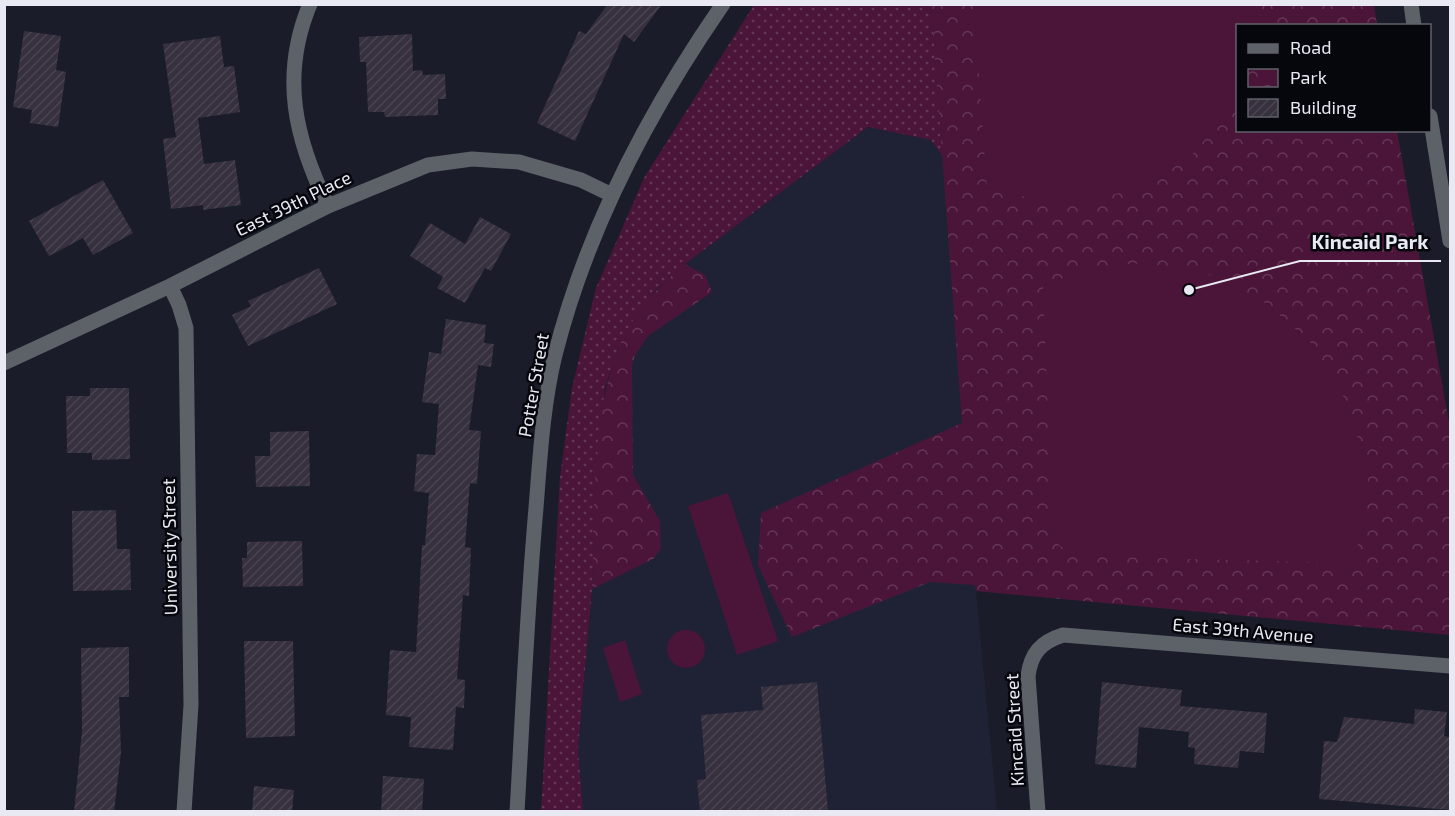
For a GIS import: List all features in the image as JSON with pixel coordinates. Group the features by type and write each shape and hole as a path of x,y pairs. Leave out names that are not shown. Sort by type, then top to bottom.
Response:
{"street":[{"path":"310,4 297,44 294,97 301,143 309,168 328,206"},
{"name":"Potter Street","path":"516,812 533,540 542,444 553,367 581,267 612,195 650,120 723,4"},
{"path":"1411,4 1414,24"},
{"path":"1431,122 1450,241"},
{"name":"East 39th Place","path":"4,363 170,285 328,206 408,171 448,161 472,159 519,162 547,168 581,180 612,195"},
{"name":"University Street","path":"170,285 179,304 186,328 191,705 184,812"},
{"name":"East 39th Avenue","path":"1037,649 1048,639 1063,635 1450,666"},
{"name":"Kincaid Street","path":"1037,649 1030,661 1028,676 1038,812"}],"shaded area":[{"path":"868,127 931,140 943,157 976,591 997,811 583,812 578,749 592,589 602,403 685,264"}],"green space":[{"path":"1262,4 1262,24 1236,24 1236,97 1224,117 1190,157 1142,188 1088,200 1039,200 987,188 974,5"},
{"path":"754,5 931,5 943,157 931,140 868,127 685,264 656,290 618,349 605,387 598,450 592,589 578,749 583,811 541,812 560,477 572,388 596,288 645,176"},
{"path":"931,5 1374,5 1377,24 1236,24 1236,132 1397,132 1450,428 1450,635 976,591 975,585 930,582 792,637 758,565 761,513 962,423"},
{"path":"1146,263 1206,273 1267,304 1310,342 1341,390 1358,438 1368,479 1366,523 1351,563 1073,556 1053,540 1043,286 1092,267"},
{"path":"685,264 705,275 712,292 648,336 635,355 632,366 633,475 660,521 661,549 653,559 592,589 597,453 607,385 616,353 630,325 642,308 655,292"},
{"path":"728,493 778,641 737,655 688,506"},
{"path":"686,630 693,631 699,636 704,642 704,656 699,662 693,667 686,668 679,667 673,662 668,656 667,649 668,642 673,636 679,631"},
{"path":"625,640 642,694 620,702 603,648"}],"building":[{"path":"608,4 662,4 634,42 624,34 575,141 537,123 579,31 586,34"},
{"path":"24,31 61,36 56,70 66,72 58,127 30,123 32,110 13,107"},
{"path":"412,34 413,71 422,70 423,75 445,74 446,99 438,99 438,115 385,117 384,112 368,112 366,62 360,62 359,37"},
{"path":"220,36 224,67 234,66 240,112 198,118 204,164 235,160 241,205 203,210 203,205 171,209 163,139 176,137 163,44"},
{"path":"103,180 133,233 93,255 83,238 49,256 29,221"},
{"path":"480,217 511,234 491,271 485,268 465,303 437,288 443,277 410,256 430,223 465,244"},
{"path":"319,268 337,304 248,346 232,315 251,306 248,301"},
{"path":"446,319 486,325 484,343 494,344 491,367 478,365 469,430 481,431 477,484 470,483 465,547 471,548 469,596 463,595 457,679 465,680 464,708 456,707 453,750 409,747 411,717 386,715 390,650 416,652 422,545 425,545 429,493 414,491 417,454 435,455 439,404 422,402 429,352 441,354"},
{"path":"90,388 129,388 130,459 92,460 92,453 67,453 66,396 90,396"},
{"path":"309,431 310,486 256,487 255,456 270,456 270,432"},
{"path":"116,510 117,549 130,549 131,590 73,591 72,511"},
{"path":"302,541 303,586 243,587 242,558 247,558 247,542"},
{"path":"244,641 293,641 295,736 246,738"},
{"path":"129,647 129,697 119,697 121,752 114,812 74,812 82,731 81,648"},
{"path":"817,682 828,812 700,812 697,780 706,779 701,715 763,710 761,687"},
{"path":"1102,682 1182,690 1180,706 1267,713 1264,753 1240,751 1238,768 1194,764 1195,748 1188,747 1189,732 1139,727 1136,768 1095,764"},
{"path":"1415,709 1447,712 1444,736 1450,737 1450,810 1319,799 1324,741 1337,742 1344,717 1414,724"},
{"path":"383,776 424,779 422,812 381,812"},
{"path":"254,786 294,790 292,812 252,812"}],"place":[{"name":"Kincaid Park","path":"1189,290"}]}
